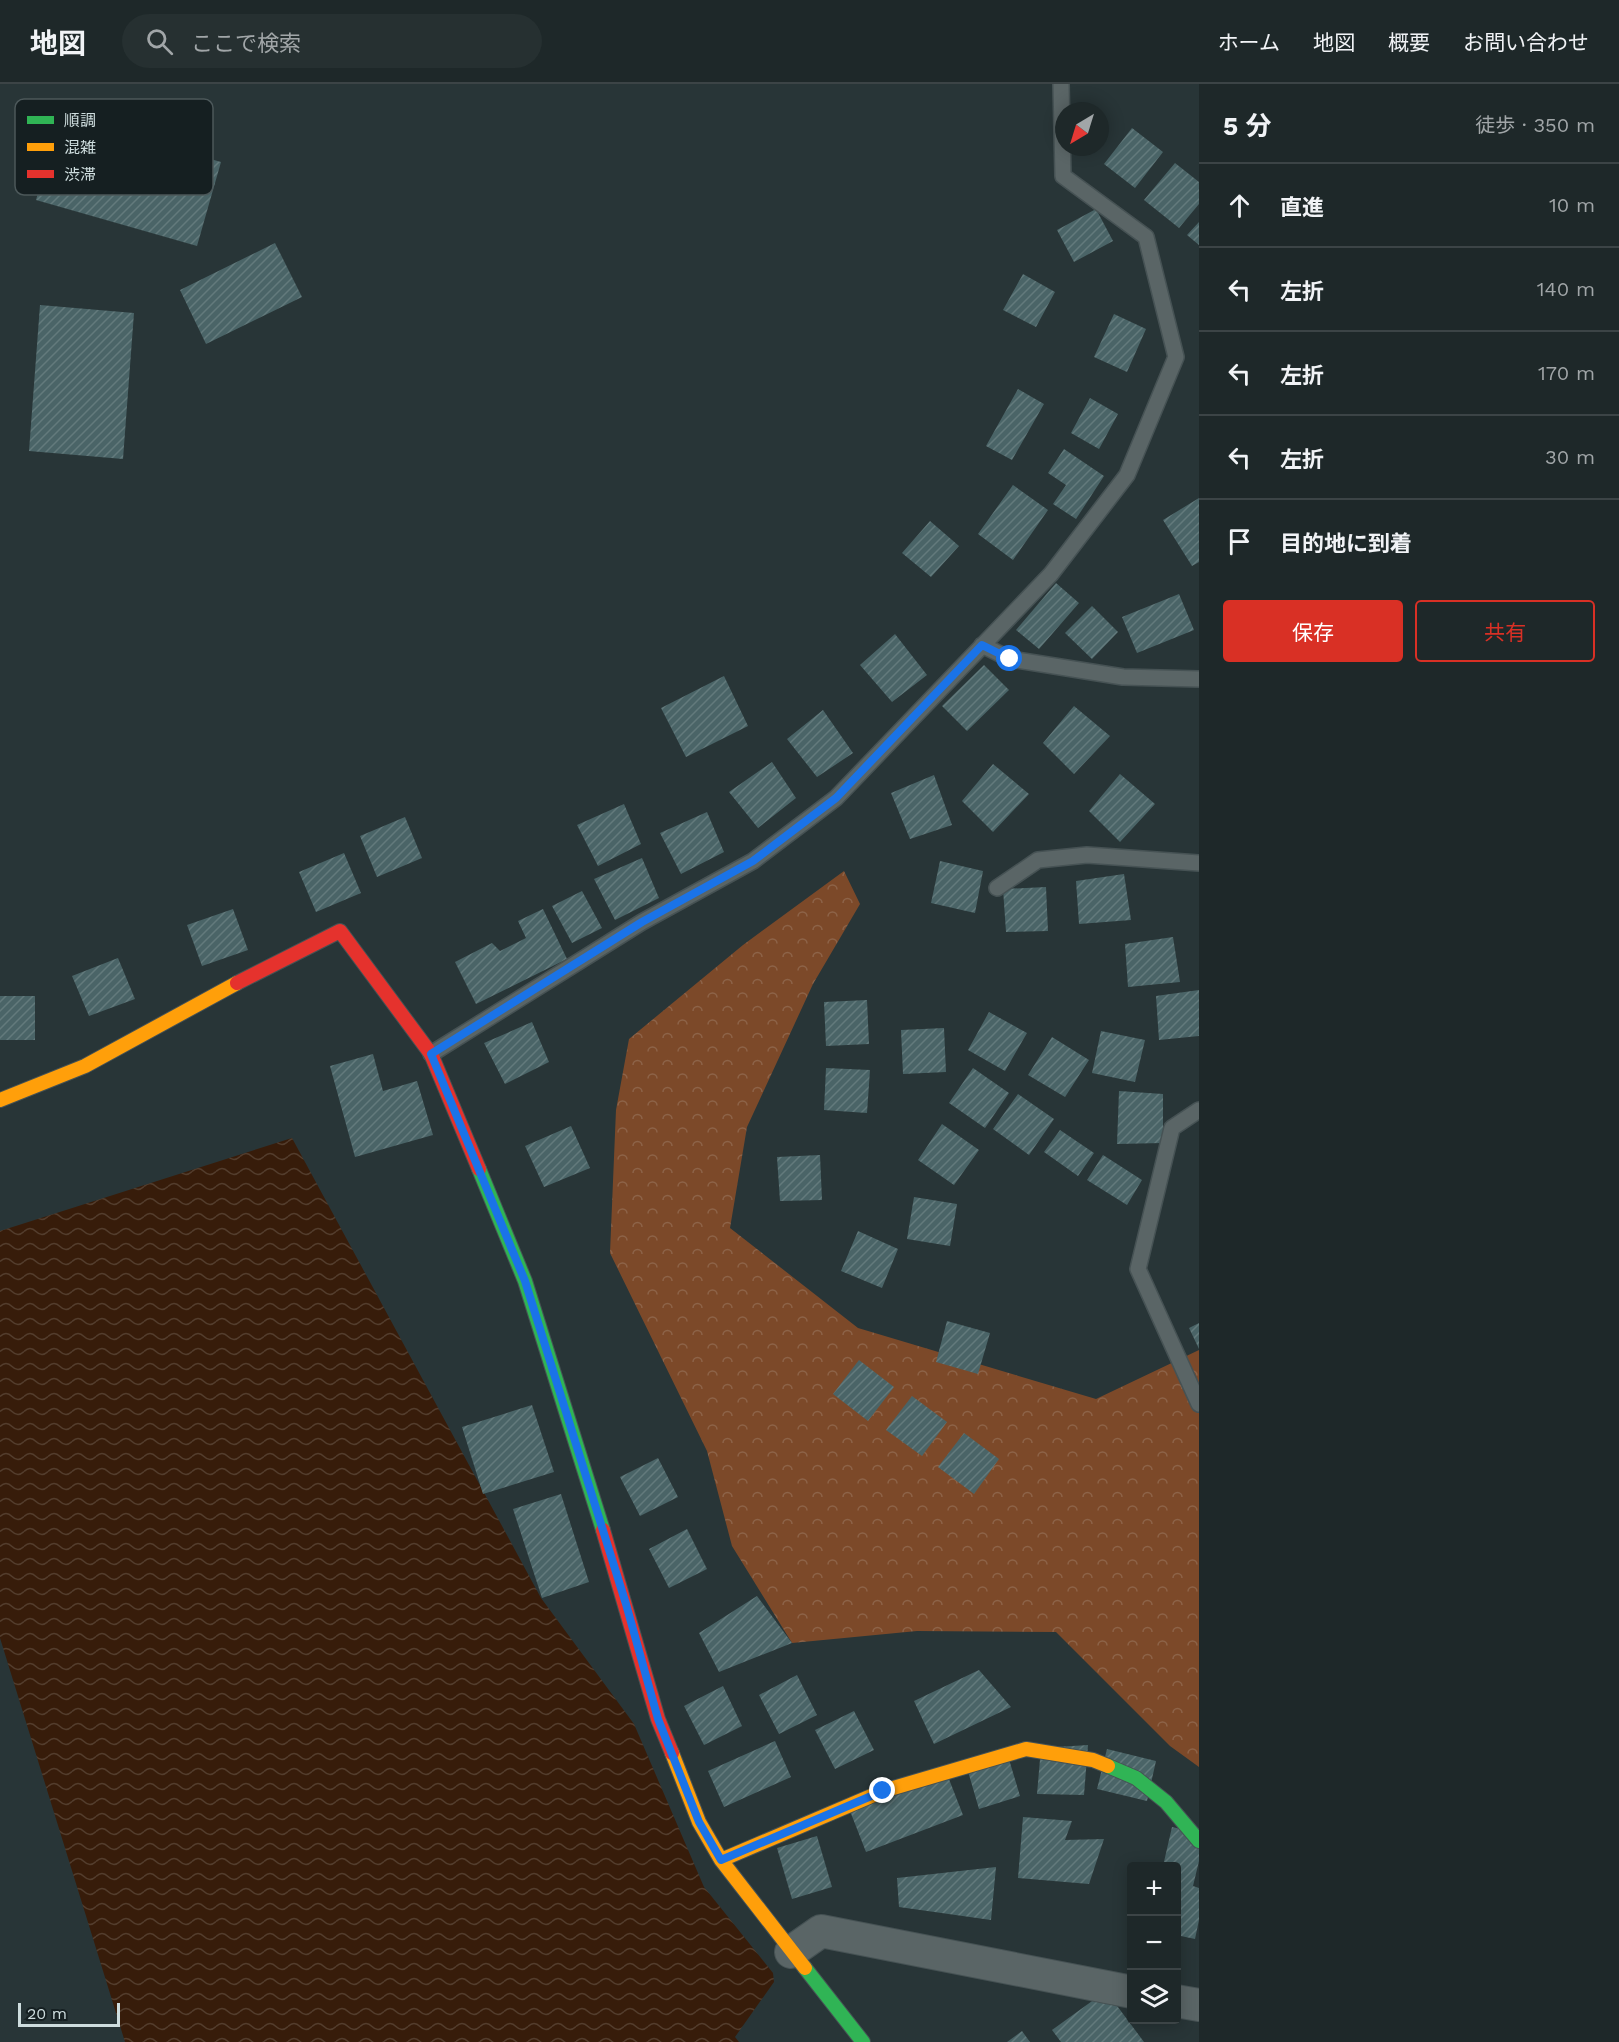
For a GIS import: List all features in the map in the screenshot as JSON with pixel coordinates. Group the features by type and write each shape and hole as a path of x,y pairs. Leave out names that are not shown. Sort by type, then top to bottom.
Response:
{"street":[{"path":"0,1100 85,1066 292,954 340,931 431,1054 525,1281 626,1604 658,1719 699,1822 721,1860 863,2042"},
{"path":"721,1860 883,1791 1026,1749 1093,1760 1136,1778 1166,1802 1199,1841"},
{"path":"791,1952 822,1931 1127,1991"},
{"path":"1181,2002 1199,2005"}],"lane":[{"path":"431,1054 642,922 753,861 836,798 1051,574 1126,475 1176,357 1146,237 1063,176 1061,84"},
{"path":"982,645 1010,659 1123,677 1199,679"},
{"path":"996,888 1038,860 1087,855 1199,863"},
{"path":"1199,1110 1172,1128 1138,1269 1199,1404"}],"green space":[{"path":"844,871 860,904 813,984 747,1127 730,1228 858,1328 1096,1399 1199,1350 1199,1767 1170,1746 1056,1632 917,1631 792,1643 732,1546 707,1451 610,1253 616,1110 629,1039 743,945"}],"water":[{"path":"292,1138 541,1598 634,1724 704,1887 773,1973 774,1982 735,2037 739,2042 125,2042 0,1638 0,1231"}],"building":[{"path":"1132,128 1163,152 1135,188 1104,164"},
{"path":"213,160 221,162 213,190"},
{"path":"1175,163 1199,182 1199,204 1179,228 1144,200"},
{"path":"37,195 212,195 197,246 36,200"},
{"path":"1096,209 1113,241 1074,262 1057,230"},
{"path":"1199,222 1199,245 1187,235"},
{"path":"275,243 302,297 206,344 180,290"},
{"path":"1023,274 1055,292 1036,327 1003,310"},
{"path":"40,305 134,313 123,459 29,451"},
{"path":"1114,314 1146,329 1127,372 1094,357"},
{"path":"1018,389 1044,404 1012,460 986,446"},
{"path":"1090,398 1118,414 1099,449 1071,433"},
{"path":"1064,449 1104,476 1076,519 1053,504 1066,485 1048,473"},
{"path":"1013,485 1048,510 1013,560 978,534"},
{"path":"1199,498 1199,562 1192,566 1163,520"},
{"path":"930,521 959,546 931,577 902,553"},
{"path":"1056,583 1079,603 1039,649 1016,630"},
{"path":"1179,594 1194,630 1137,653 1122,617"},
{"path":"1092,606 1118,632 1092,659 1065,633"},
{"path":"895,634 927,675 892,702 860,665"},
{"path":"984,665 1009,690 967,731 942,706"},
{"path":"724,676 748,726 686,757 661,708"},
{"path":"1074,706 1110,736 1074,774 1043,743"},
{"path":"823,710 853,753 817,777 787,739"},
{"path":"772,762 796,798 758,828 729,792"},
{"path":"993,764 1029,794 993,832 962,801"},
{"path":"1120,774 1155,804 1120,842 1089,811"},
{"path":"934,775 952,825 910,839 891,793"},
{"path":"624,804 641,844 598,866 577,825"},
{"path":"707,812 724,852 681,874 660,833"},
{"path":"405,817 422,858 377,877 360,836"},
{"path":"344,853 361,893 316,912 299,872"},
{"path":"642,858 659,898 615,920 594,879"},
{"path":"940,861 983,871 975,913 931,903"},
{"path":"1124,874 1131,920 1079,924 1076,881"},
{"path":"1046,887 1048,931 1006,932 1003,889"},
{"path":"582,891 602,928 572,943 552,906"},
{"path":"233,909 248,950 202,966 187,925"},
{"path":"543,909 567,959 476,1004 455,962 492,943 500,951 526,938 518,921"},
{"path":"1173,937 1180,982 1128,987 1125,944"},
{"path":"118,958 135,999 89,1016 72,976"},
{"path":"1199,990 1199,1036 1159,1040 1156,996"},
{"path":"0,996 35,996 35,1040 0,1040"},
{"path":"867,1000 869,1044 826,1046 824,1002"},
{"path":"989,1012 1027,1033 1005,1071 968,1050"},
{"path":"532,1022 549,1062 505,1084 484,1043"},
{"path":"944,1028 946,1072 903,1074 901,1030"},
{"path":"1101,1031 1145,1040 1135,1082 1092,1073"},
{"path":"1052,1037 1089,1060 1065,1097 1028,1075"},
{"path":"373,1054 383,1091 417,1081 433,1135 355,1157 330,1066"},
{"path":"826,1068 870,1070 867,1113 824,1110"},
{"path":"973,1068 1009,1093 985,1128 949,1103"},
{"path":"1119,1091 1163,1094 1163,1143 1117,1144"},
{"path":"1018,1094 1054,1119 1029,1155 993,1129"},
{"path":"942,1124 979,1150 954,1185 918,1160"},
{"path":"571,1126 590,1168 544,1187 525,1146"},
{"path":"1060,1130 1094,1153 1078,1176 1044,1152"},
{"path":"820,1155 822,1200 780,1201 777,1157"},
{"path":"1103,1155 1142,1180 1127,1205 1087,1180"},
{"path":"914,1197 957,1204 950,1246 907,1239"},
{"path":"858,1231 898,1249 882,1288 841,1271"},
{"path":"947,1321 990,1333 978,1374 936,1362"},
{"path":"1199,1323 1199,1349 1189,1328"},
{"path":"859,1360 894,1387 868,1421 833,1394"},
{"path":"912,1396 947,1422 922,1456 886,1430"},
{"path":"532,1405 554,1472 483,1494 462,1427"},
{"path":"964,1433 999,1459 974,1494 938,1467"},
{"path":"658,1458 678,1497 640,1516 620,1477"},
{"path":"561,1494 589,1582 542,1598 513,1509"},
{"path":"687,1529 707,1569 669,1588 649,1549"},
{"path":"757,1596 792,1643 719,1672 699,1633"},
{"path":"979,1670 1011,1707 934,1744 914,1701"},
{"path":"797,1675 817,1715 779,1734 759,1695"},
{"path":"723,1686 742,1726 704,1745 684,1706"},
{"path":"854,1711 874,1750 835,1769 815,1730"},
{"path":"775,1741 791,1777 724,1807 708,1771"},
{"path":"1088,1745 1084,1795 1037,1794 1041,1748"},
{"path":"1107,1749 1156,1761 1147,1801 1097,1789"},
{"path":"1008,1756 1020,1796 979,1809 967,1768"},
{"path":"947,1774 963,1815 866,1852 850,1811"},
{"path":"1023,1817 1072,1821 1065,1840 1104,1839 1089,1884 1018,1878"},
{"path":"1172,1827 1199,1833 1199,1861 1193,1886 1199,1888 1199,1920 1195,1939 1181,1936 1181,1862 1164,1862"},
{"path":"817,1836 832,1887 792,1899 777,1848"},
{"path":"996,1867 991,1920 899,1907 897,1878"},
{"path":"1106,1991 1127,2019 1127,2024 1131,2024 1144,2042 1061,2042 1052,2030"},
{"path":"1022,2031 1030,2042 1007,2042"}],"traffic: fast":[{"path":"479,1169 525,1281 603,1530"},
{"path":"1108,1766 1136,1778 1166,1802 1199,1841"},
{"path":"805,1968 863,2042"}],"traffic: slow":[{"path":"0,1100 85,1066 237,983"},
{"path":"721,1860 883,1791 1026,1749 1093,1760 1108,1766"},
{"path":"672,1753 699,1822 721,1860 805,1968"}],"traffic: jam":[{"path":"237,983 340,931 431,1054 479,1169"},
{"path":"603,1530 658,1719 672,1753"}],"route":[{"path":"883,1791 721,1860 699,1822 658,1719 626,1604 525,1281 431,1054 642,922 753,861 836,798 982,645 1010,659"}]}
